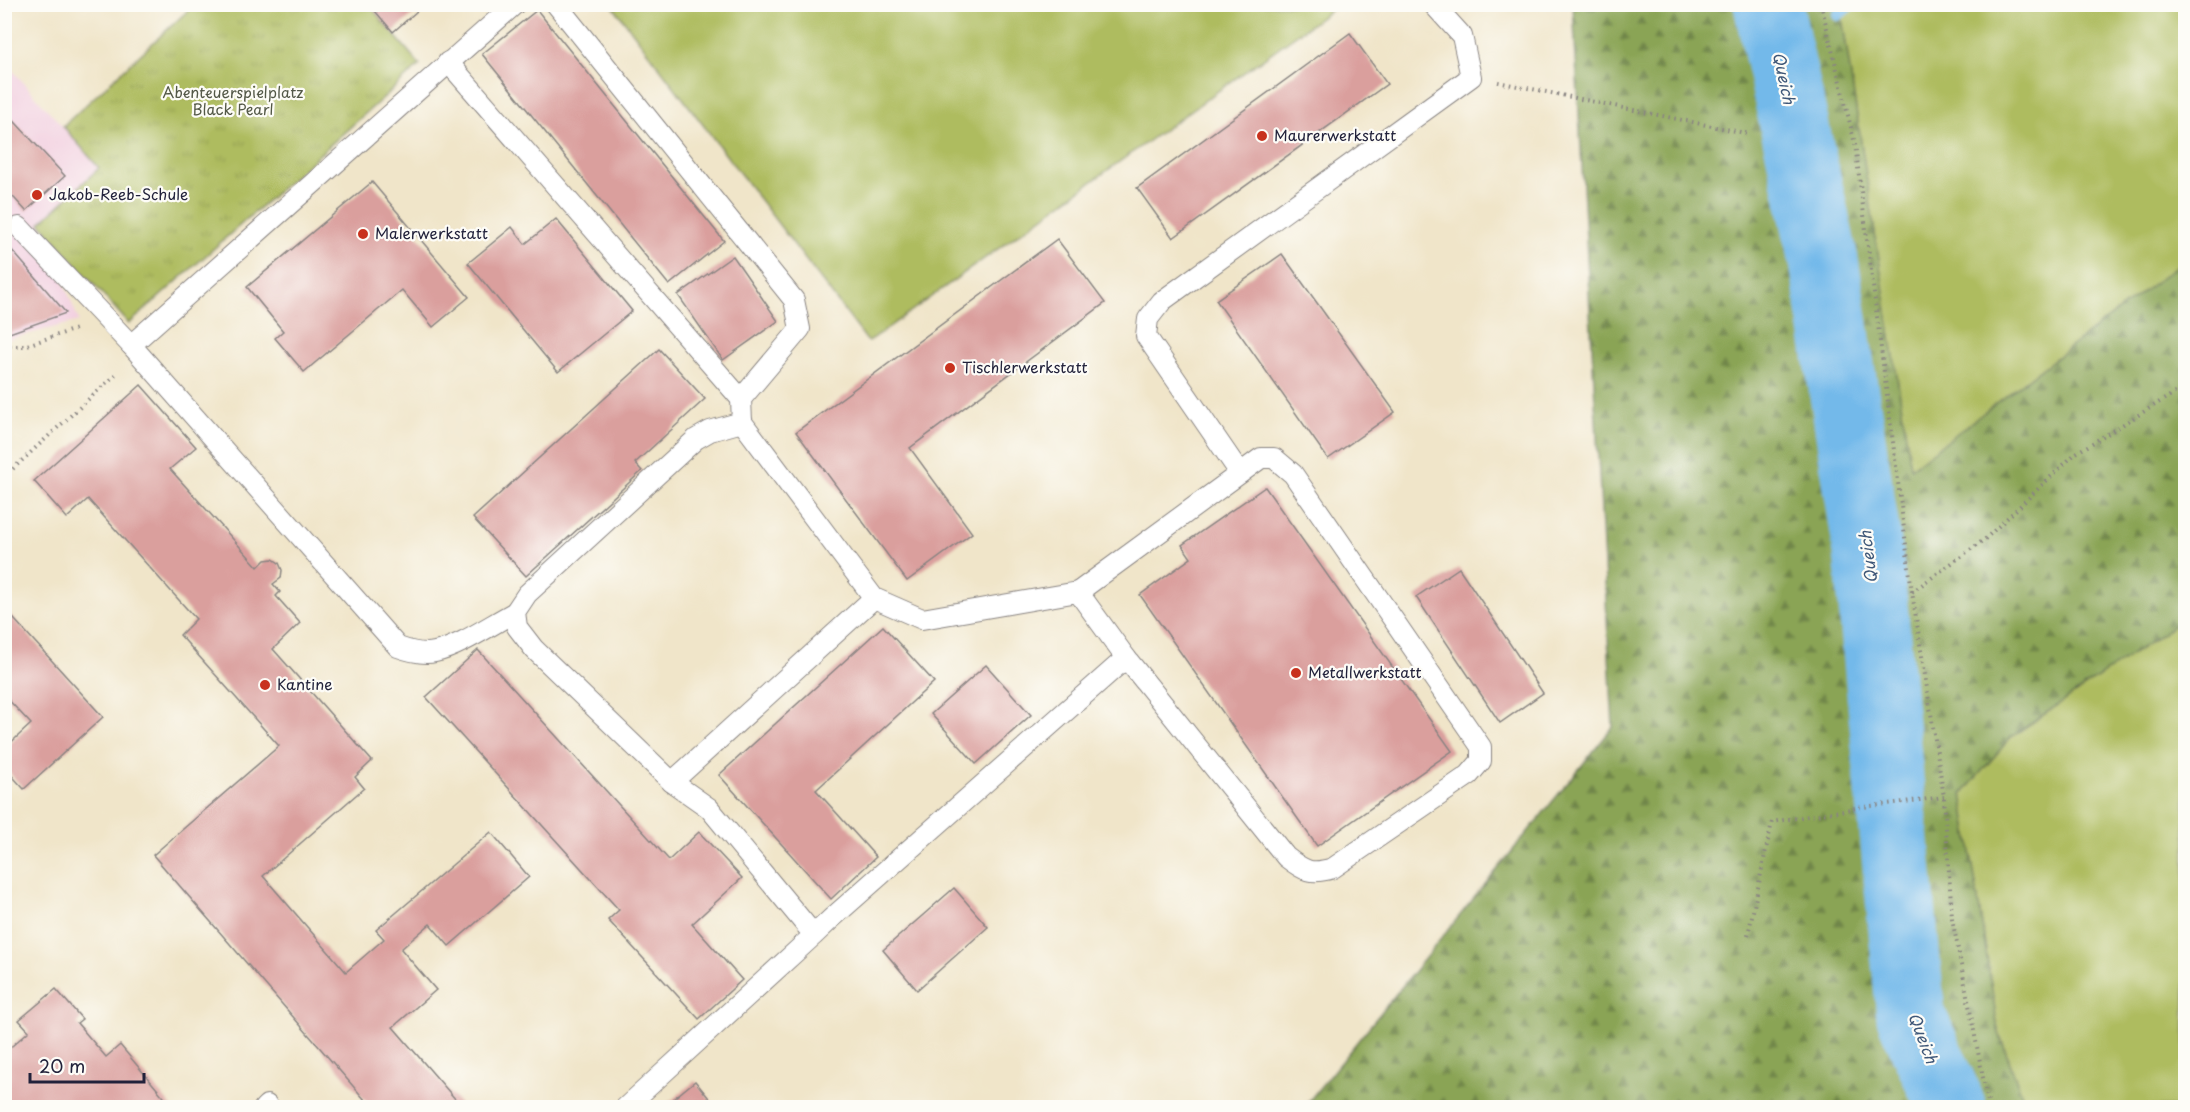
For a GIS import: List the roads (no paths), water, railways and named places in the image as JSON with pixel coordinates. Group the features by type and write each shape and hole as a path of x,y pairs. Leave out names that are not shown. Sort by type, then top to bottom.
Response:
{"lane":[{"path":"134,349 448,62 515,4"},
{"path":"556,4 794,300 800,329 741,399"},
{"path":"1240,473 1146,336 1148,319 1162,301 1471,77 1462,36 1433,4"},
{"path":"448,62 741,399 742,422 874,598 922,619 1078,592 1261,458 1274,458 1293,474 1481,747 1481,761 1469,775 1333,868 1319,872 1302,870 1286,857 1126,658 1078,592"},
{"path":"19,227 134,349 398,647 411,652 433,653 449,647 515,612 526,594 696,439 710,431 742,422"},
{"path":"672,782 874,598"},
{"path":"515,612 517,627 534,649 672,782 709,808 814,935"},
{"path":"626,1107 814,935 1126,658"}],"waterway":[{"name":"Queich","path":"1768,4 1824,261 1868,551 1911,1016 1952,1108"},
{"path":"1838,15 1851,4"},
{"path":"1780,61 1788,55"}],"place":[{"name":"Maurerwerkstatt","path":"1262,136"},
{"name":"Jakob-Reeb-Schule","path":"37,195"},
{"name":"Malerwerkstatt","path":"363,234"},
{"name":"Tischlerwerkstatt","path":"950,368"},
{"name":"Metallwerkstatt","path":"1296,673"},
{"name":"Kantine","path":"265,685"}],"park label":[{"name":"Abenteuerspielplatz Black Pearl","path":"233,102"}]}
